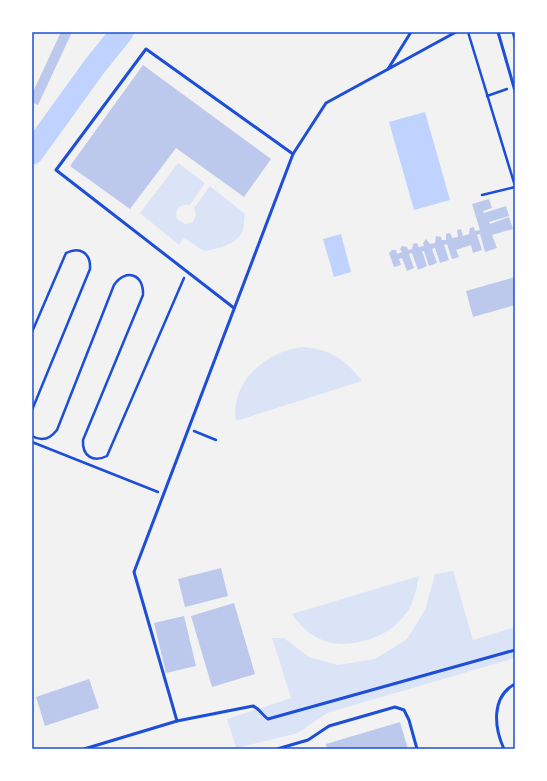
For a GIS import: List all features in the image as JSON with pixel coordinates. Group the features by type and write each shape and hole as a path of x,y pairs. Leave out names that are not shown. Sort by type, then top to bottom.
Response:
{"lane":[{"path":"387,70 411,32"},
{"path":"177,722 134,572 293,154 326,103 456,32"},
{"path":"498,32 514,89"},
{"path":"513,32 515,39"},
{"path":"234,308 56,170 146,49 293,154"},
{"path":"84,749 177,722 253,706 259,708 263,716 268,719 515,650"},
{"path":"504,749 496,708 500,698 509,687 515,684"},
{"path":"278,749 308,740 329,726 395,707 404,710 410,720 417,749"}],"path":[{"path":"468,32 515,187 482,195"},
{"path":"487,96 514,89"},
{"path":"32,332 66,253 73,250 81,250 87,255 91,262 90,269 32,410"},
{"path":"32,436 37,439 45,440 52,436 57,430 114,286 119,279 126,275 134,276 140,280 144,287 143,295 83,440 82,448 86,455 92,459 100,460 107,456 186,271"},
{"path":"188,429 216,440"},
{"path":"32,442 163,494"}],"shaded area":[{"path":"178,163 205,183 190,205 183,205 177,210 177,219 185,224 193,222 196,215 194,208 210,186 245,214 243,230 232,243 204,251 184,238 179,245 140,213"},
{"path":"303,347 321,350 337,357 350,367 362,381 236,421 235,407 239,393 245,381 254,370 277,354 290,349"},
{"path":"453,571 473,640 515,627 515,658 327,713 298,733 236,748 227,719 291,698 272,638 284,638 309,657 338,665 375,659 407,639 425,610 435,574"},
{"path":"419,576 412,603 408,611 396,625 386,632 370,639 347,644 326,642 308,632 292,614"}],"water":[{"path":"425,112 450,200 414,210 389,122"},
{"path":"341,234 351,272 334,277 323,239"}],"building":[{"path":"61,32 72,32 38,105 32,102 32,94"},
{"path":"143,65 271,159 244,197 176,148 130,209 70,166"},
{"path":"489,199 492,208 483,211 484,213 506,206 509,216 489,222 490,224 509,217 513,229 492,235 497,248 485,252 480,234 477,235 482,250 473,253 471,245 456,250 459,257 452,259 447,244 444,245 449,260 440,263 435,248 432,249 437,263 429,266 424,251 422,251 427,266 418,270 412,253 409,254 414,268 407,271 402,258 399,259 401,265 394,267 389,253 392,250 396,250 397,254 402,252 400,249 402,246 407,247 408,250 412,249 413,244 417,243 419,247 424,246 423,243 426,239 430,244 435,243 436,236 441,237 442,240 446,240 446,234 449,233 451,234 452,238 458,237 457,230 461,229 463,236 469,234 470,228 474,227 475,231 480,230 472,204"},
{"path":"515,277 515,305 473,317 466,291"},
{"path":"221,568 228,596 185,607 178,579"},
{"path":"234,603 255,674 212,687 191,616"},
{"path":"184,616 196,666 166,673 154,623"},
{"path":"89,679 99,708 45,726 36,697"},
{"path":"400,722 408,749 327,749 326,744"}],"waterway":[{"path":"32,153 94,67 122,32"}]}
